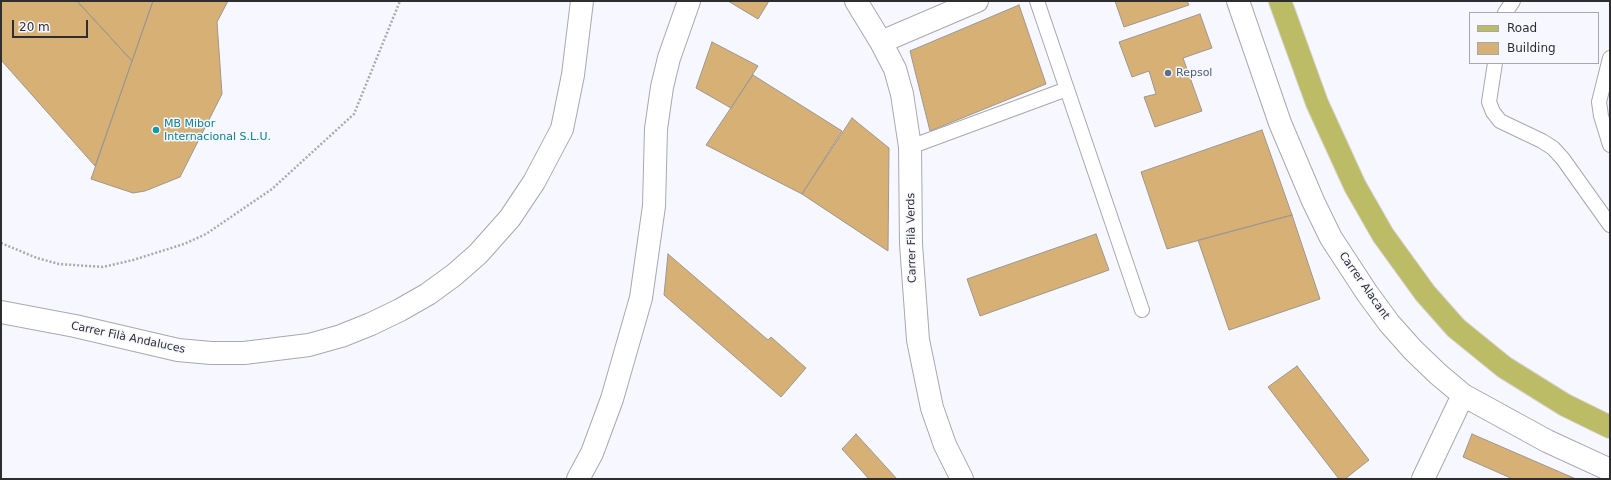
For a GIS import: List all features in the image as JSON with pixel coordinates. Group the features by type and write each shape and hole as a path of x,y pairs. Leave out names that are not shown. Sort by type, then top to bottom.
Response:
{"main road":[{"path":"1280,1 1317,102 1356,186 1383,235 1424,293 1461,333 1504,367 1565,405 1610,427"}],"street":[{"name":"Carrer Filà Andaluces","path":"1,312 75,326 178,350 211,353 244,353 277,350 322,341 371,324 400,310 454,275 478,254 510,218 534,182 562,128 572,75 582,1"},
{"path":"578,479 592,453 612,399 641,298 654,206 656,128 662,87 669,58 689,1"},
{"name":"Carrer Filà Verds","path":"856,1 895,68 902,94 910,147 911,244 918,340 932,408 945,445 962,479"},
{"path":"881,42 977,1"},
{"name":"Carrer Alacant","path":"1238,1 1264,80 1295,161 1331,238 1367,293 1389,323 1438,374 1463,394 1548,441 1610,470"},
{"path":"1423,479 1463,394"}],"lane":[{"path":"1037,1 1142,310"},
{"path":"1506,12 1513,1"},
{"path":"1610,58 1599,102 1601,116 1610,145"},
{"path":"1495,64 1489,102 1493,112 1500,121 1542,141 1553,148 1563,159 1610,225"},
{"path":"910,147 1067,89"}],"path":[{"path":"1,243 37,258 59,264 103,267 133,260 184,244 206,234 272,189 354,114 400,1"}],"building":[{"path":"1,1 77,1 132,61 95,166 1,60"},
{"path":"77,1 153,1 132,61"},
{"name":"MB Mibor Internacional S.L.U.","path":"153,1 228,1 217,22 222,94 180,177 145,191 133,193 91,179"},
{"path":"728,1 769,1 758,19"},
{"path":"1115,1 1187,1 1189,5 1124,27"},
{"path":"1019,5 1046,84 930,131 910,51"},
{"path":"1200,14 1212,48 1183,58 1202,111 1155,127 1144,97 1156,94 1149,71 1132,77 1119,42"},
{"path":"712,42 758,66 731,108 696,88"},
{"path":"753,75 842,131 802,194 706,145"},
{"path":"852,118 889,148 888,251 802,194"},
{"path":"1262,130 1292,215 1167,249 1141,172"},
{"path":"1292,215 1320,299 1229,330 1198,240"},
{"path":"1096,234 1109,270 980,316 967,279"},
{"path":"668,254 768,340 771,337 806,368 781,397 664,295"},
{"path":"1297,366 1369,460 1345,479 1339,479 1268,387"},
{"path":"856,434 897,479 869,479 842,449"},
{"path":"1472,434 1576,479 1513,479 1463,457"}],"place":[{"name":"Repsol","path":"1168,73"},
{"name":"MB Mibor Internacional S.L.U.","path":"156,130"}]}
